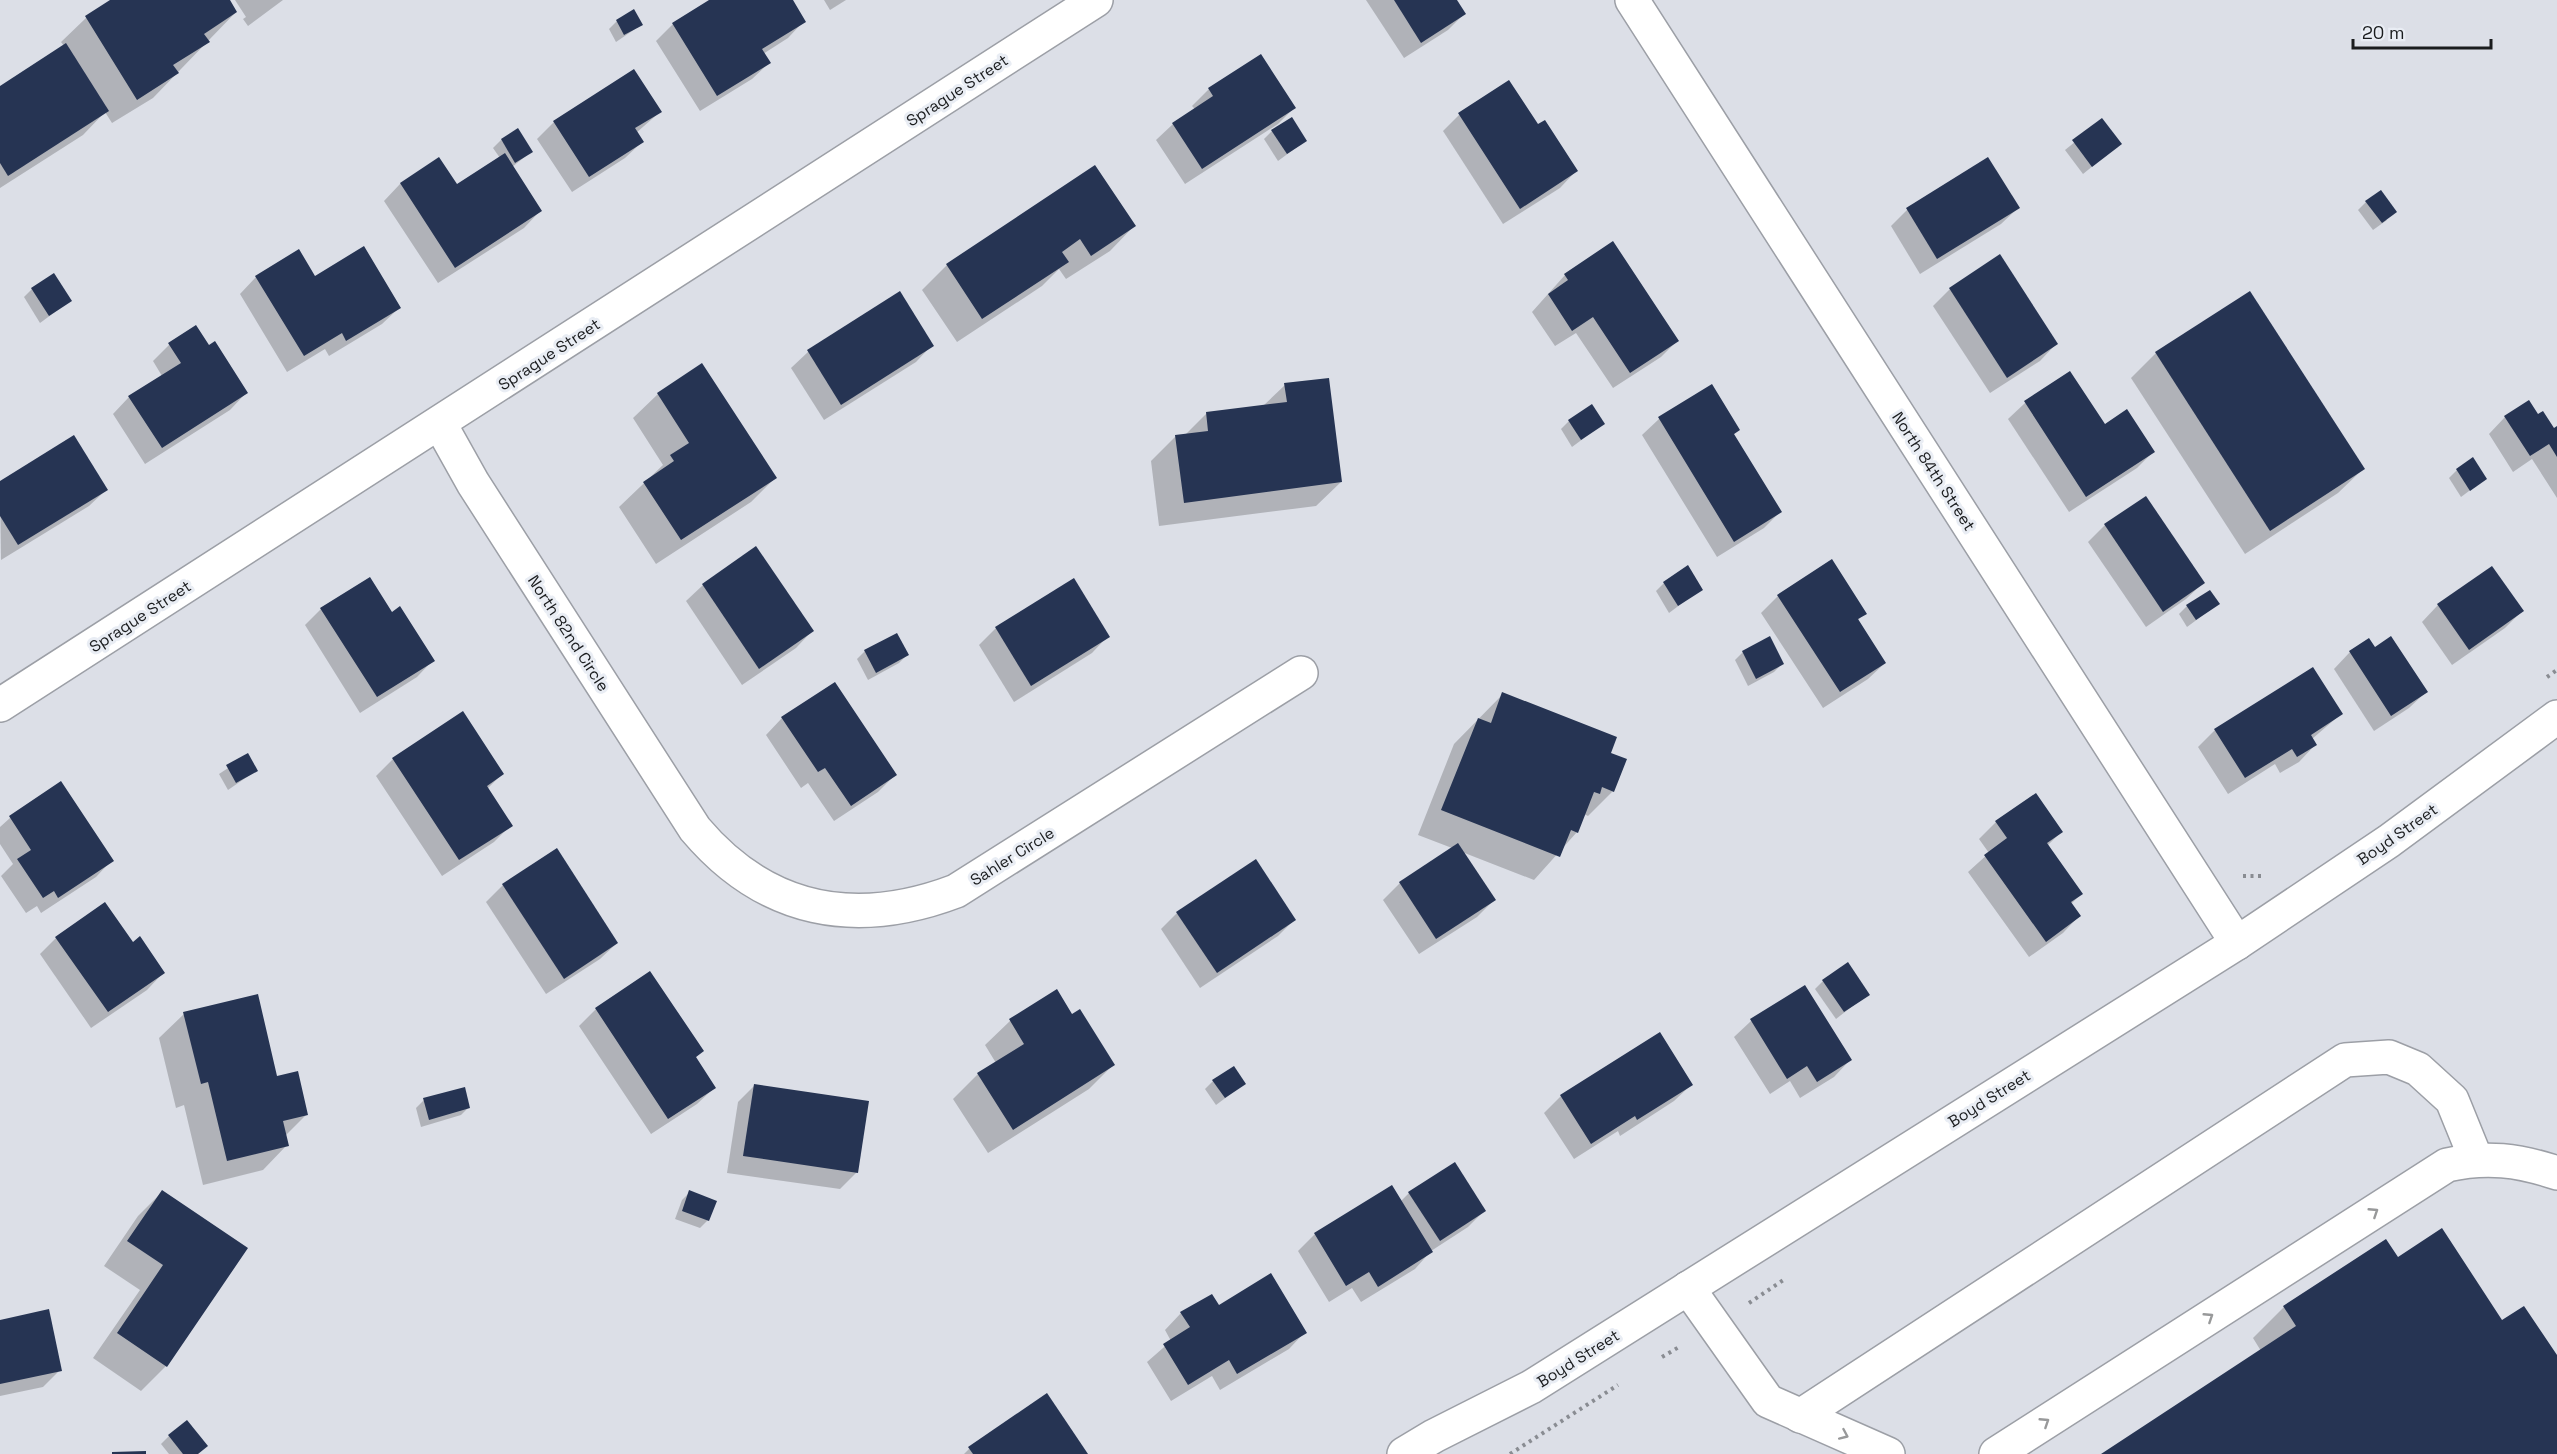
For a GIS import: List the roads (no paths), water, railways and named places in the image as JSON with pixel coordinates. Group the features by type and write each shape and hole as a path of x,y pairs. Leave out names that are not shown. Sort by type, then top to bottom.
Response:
{"street":[{"name":"Sprague Street","path":"0,705 1096,0"},
{"name":"North 84th Street","path":"1632,0 2237,943"},
{"name":"North 82nd Circle","path":"440,424 473,483 704,840"},
{"name":"Sahler Circle","path":"704,840 743,875 770,891 809,905 850,912 884,911 925,903 978,879 1300,673"},
{"name":"Boyd Street","path":"1404,1454 1434,1436 1531,1387 2237,943 2389,841 2557,717"},
{"path":"1800,1416 2345,1060 2389,1057 2418,1069 2452,1100 2476,1159"},
{"path":"1996,1454 2447,1165 2476,1159 2538,1167 2557,1173"},
{"path":"1688,1288 1768,1401 1888,1454"}]}
